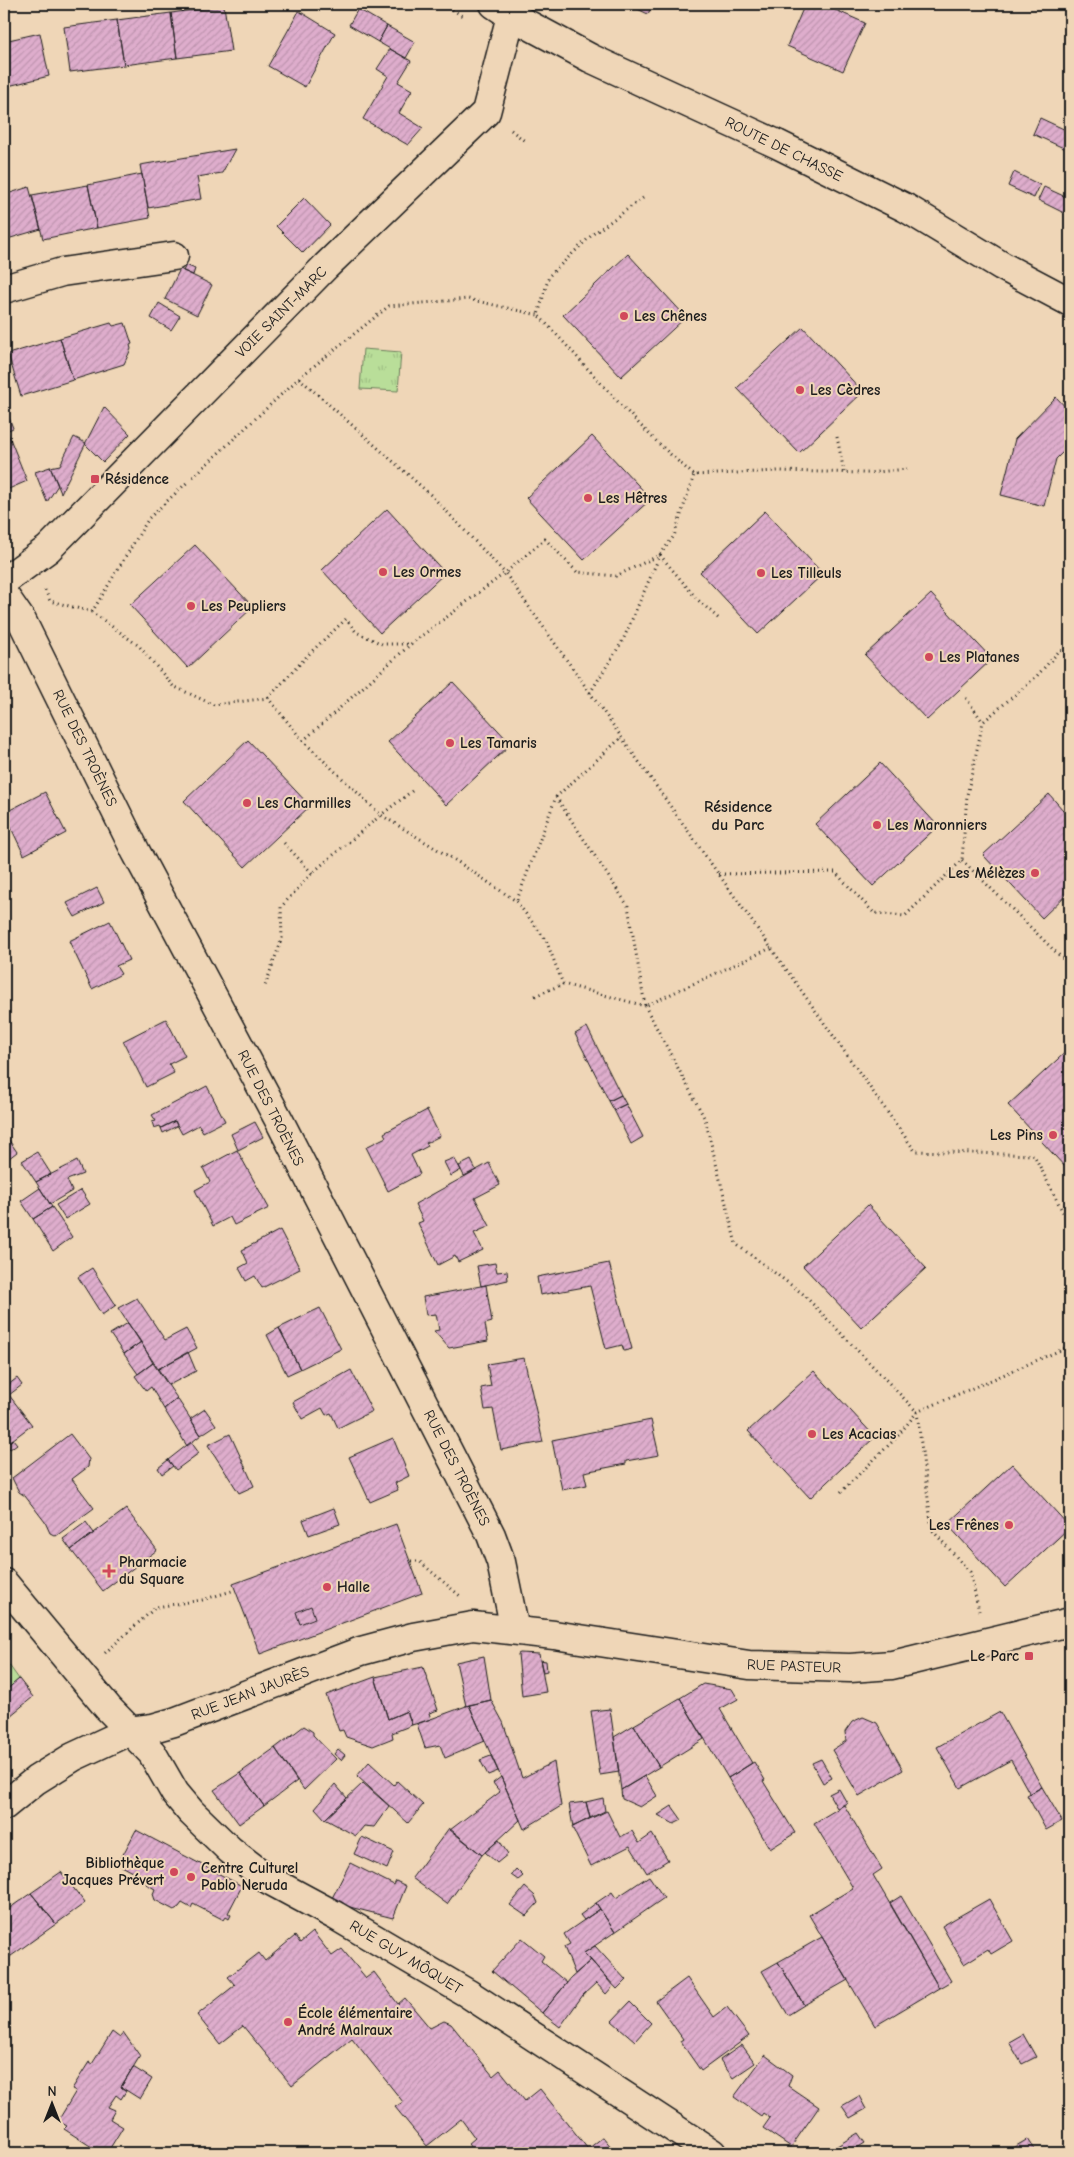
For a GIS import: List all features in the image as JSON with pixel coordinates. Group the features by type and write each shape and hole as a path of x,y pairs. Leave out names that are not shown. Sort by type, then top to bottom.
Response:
{"street":[{"name":"ROUTE DE CHASSE","path":"507,8 590,58 777,144 906,208 1002,266 1070,302"},
{"name":"VOIE SAINT-MARC","path":"4,581 48,549 326,266 486,112 507,8"},
{"path":"4,288 62,272 174,256"},
{"name":"RUE DES TROÈNES","path":"4,595 22,621 136,852 280,1122 492,1535 501,1562 515,1630"},
{"name":"RUE GUY MÔQUET","path":"4,1583 80,1675 152,1753 175,1793 191,1812 230,1850 269,1880 336,1916 467,1993 712,2153"},
{"name":"RUE PASTEUR","path":"515,1630 750,1665 850,1668 892,1665 1070,1622"},
{"name":"RUE JEAN JAURÈS","path":"4,1806 36,1780 73,1757 129,1730 154,1728 361,1651 413,1637 473,1626 515,1630"}],"path":[{"path":"538,315 549,276 593,234 643,198"},
{"path":"92,612 149,518 299,378 389,306 468,299 538,315 571,349 624,411 666,452 694,475 779,471 867,473 907,470"},
{"path":"299,378 432,496 505,573 915,1151 1034,1155 1070,1226"},
{"path":"837,437 844,472"},
{"path":"590,693 623,640 660,555 674,536 694,475"},
{"path":"303,741 411,644 505,573 545,539 576,572 616,576 660,555"},
{"path":"660,555 697,598 719,619"},
{"path":"44,587 50,601 92,612 139,646 173,686 214,705 268,698 310,653 346,619 356,632 382,644 411,644"},
{"path":"719,874 835,872 874,913 905,916 962,860 967,795 983,722 1036,677 1060,650 1070,656"},
{"path":"268,698 303,741 382,815 516,901 546,940 563,984"},
{"path":"966,698 983,722"},
{"path":"516,901 556,797 622,737"},
{"path":"265,986 282,938 281,907 312,873 412,792"},
{"path":"556,797 628,906 645,1006 705,1119 736,1244 802,1294 917,1412 932,1530 970,1572 979,1610 991,1642"},
{"path":"284,843 312,873"},
{"path":"962,860 1070,966"},
{"path":"535,996 563,984 645,1006 771,948"},
{"path":"840,1492 897,1437 917,1412 1070,1346"},
{"path":"411,1562 419,1562 454,1590"},
{"path":"80,1675 156,1608 202,1600 235,1590"}],"green space":[{"path":"363,349 401,352 398,391 360,389"},
{"path":"4,1658 19,1679 4,1692"}],"building":[{"path":"627,4 653,4 648,14"},
{"path":"805,4 822,4 865,23 843,71 787,46"},
{"path":"224,6 231,51 177,58 171,13"},
{"path":"358,9 387,26 378,42 349,25"},
{"path":"299,11 335,33 305,87 268,66"},
{"path":"171,13 177,58 124,65 117,20"},
{"path":"117,20 124,65 70,72 64,27"},
{"path":"387,26 415,42 406,58 378,42"},
{"path":"40,33 49,76 4,87 4,41"},
{"path":"390,49 411,61 398,82 412,90 399,113 423,128 408,145 363,119 388,76 377,69"},
{"path":"1040,118 1070,132 1070,151 1033,134"},
{"path":"235,149 222,173 197,177 201,199 148,208 140,165"},
{"path":"1014,172 1040,185 1034,198 1008,186"},
{"path":"142,174 150,218 97,228 88,185"},
{"path":"88,185 97,228 43,239 32,195"},
{"path":"29,187 41,229 4,240 4,195"},
{"path":"1044,187 1070,199 1064,213 1038,200"},
{"path":"304,198 330,225 303,253 276,226"},
{"name":"Les Chênes","path":"628,254 686,317 621,377 563,315"},
{"path":"186,265 195,269 193,275 183,271"},
{"path":"180,269 212,285 197,315 165,299"},
{"path":"159,303 180,316 171,330 151,318"},
{"path":"111,323 113,326 125,323 132,344 124,364 73,380 60,338"},
{"name":"Les Cèdres","path":"803,327 863,392 799,453 737,388"},
{"path":"60,338 73,380 21,396 8,354"},
{"path":"1056,397 1070,412 1070,445 1056,459 1044,506 1001,495 1015,439"},
{"path":"4,405 13,428 4,432"},
{"path":"104,407 130,434 103,462 85,444"},
{"path":"7,431 27,481 4,491 4,432"},
{"name":"Les Hêtres","path":"592,436 651,499 584,560 526,498"},
{"path":"74,437 86,443 61,493 50,467 60,465"},
{"path":"50,467 58,485 47,502 35,472"},
{"name":"Les Ormes","path":"387,509 445,573 380,633 322,570"},
{"name":"Les Tilleuls","path":"765,511 823,574 758,634 700,572"},
{"name":"Les Peupliers","path":"195,545 253,607 188,668 130,605"},
{"name":"Les Platanes","path":"931,594 992,659 927,720 865,655"},
{"name":"Les Tamaris","path":"453,682 511,744 446,805 388,742"},
{"name":"Les Charmilles","path":"248,740 310,806 245,867 184,801"},
{"name":"Les Maronniers","path":"880,763 938,826 873,886 815,824"},
{"path":"45,792 66,833 24,855 4,813"},
{"name":"Les Mélèzes","path":"1049,794 1070,818 1070,891 1042,918 983,855"},
{"path":"97,888 104,902 75,917 67,903"},
{"path":"110,921 129,960 116,966 121,974 92,989 69,941"},
{"path":"166,1019 185,1056 169,1064 174,1073 146,1087 123,1041"},
{"path":"587,1027 621,1095 609,1101 575,1034"},
{"name":"Les Pins","path":"1070,1048 1070,1164 1066,1168 1008,1105"},
{"path":"207,1086 225,1121 203,1132 199,1125 182,1134 175,1121 161,1128 160,1126 154,1128 152,1122 156,1121 152,1115"},
{"path":"621,1095 626,1104 614,1110 609,1101"},
{"path":"626,1104 643,1137 631,1144 614,1110"},
{"path":"427,1110 440,1136 426,1143 428,1146 411,1155 420,1174 388,1191 366,1147 386,1137 384,1133"},
{"path":"175,1121 177,1126 163,1133 161,1128"},
{"path":"255,1122 263,1137 238,1150 231,1134"},
{"path":"4,1133 17,1152 4,1162"},
{"path":"237,1150 269,1208 234,1225 230,1217 213,1226 195,1190 210,1182 203,1168"},
{"path":"37,1152 51,1174 36,1182 22,1161"},
{"path":"454,1158 461,1170 451,1176 444,1162"},
{"path":"471,1160 476,1170 464,1176 459,1166"},
{"path":"77,1161 83,1174 67,1180 72,1191 50,1204 36,1182"},
{"path":"489,1163 500,1185 475,1198 490,1226 474,1233 483,1250 458,1262 455,1256 438,1265 418,1223 423,1221 415,1204"},
{"path":"40,1188 52,1207 33,1219 21,1201"},
{"path":"81,1190 90,1204 65,1219 56,1205"},
{"path":"868,1205 926,1268 861,1328 803,1266"},
{"path":"52,1207 72,1237 53,1251 33,1219"},
{"path":"280,1230 300,1269 262,1288 255,1276 246,1281 239,1268 248,1263 242,1250"},
{"path":"495,1263 497,1272 507,1271 508,1280 481,1286 477,1266"},
{"path":"609,1263 632,1349 624,1351 622,1345 606,1349 590,1286 540,1295 537,1277"},
{"path":"92,1268 116,1305 102,1315 78,1277"},
{"path":"486,1285 492,1322 485,1324 488,1341 449,1348 434,1331 439,1330 436,1314 426,1315 423,1297"},
{"path":"137,1298 165,1340 186,1329 197,1348 158,1369 118,1308"},
{"path":"320,1308 341,1349 300,1369 279,1328"},
{"path":"128,1323 141,1342 124,1354 110,1334"},
{"path":"279,1328 300,1369 287,1375 267,1335"},
{"path":"141,1342 153,1363 138,1374 124,1354"},
{"path":"188,1352 196,1371 169,1385 158,1369"},
{"path":"524,1358 543,1442 501,1450 493,1409 485,1410 481,1388 491,1386 487,1364"},
{"path":"153,1363 177,1398 164,1409 151,1387 146,1391 135,1376"},
{"path":"351,1370 372,1411 338,1428 331,1413 326,1415 322,1408 302,1419 293,1402"},
{"name":"Les Acacias","path":"814,1371 875,1437 810,1498 748,1431"},
{"path":"17,1378 22,1385 9,1395 32,1425 4,1446 4,1388"},
{"path":"177,1398 201,1435 187,1446 164,1409"},
{"path":"205,1409 216,1425 201,1435 190,1419"},
{"path":"651,1420 659,1455 584,1472 587,1485 562,1490 552,1440"},
{"path":"70,1434 89,1459 88,1467 72,1479 94,1508 56,1536 50,1533 45,1522 25,1496 19,1492 12,1478"},
{"path":"230,1434 254,1486 239,1493 208,1445"},
{"path":"393,1438 409,1476 395,1483 398,1490 370,1502 349,1457"},
{"path":"13,1439 17,1444 10,1449 6,1444"},
{"path":"191,1442 199,1453 176,1470 168,1460"},
{"path":"168,1460 173,1466 162,1474 158,1468"},
{"name":"Les Frênes","path":"1012,1464 1070,1527 1005,1587 947,1524"},
{"path":"334,1508 340,1524 309,1535 303,1520"},
{"name":"Pharmacie du Square","path":"126,1509 157,1550 103,1591 71,1550"},
{"path":"86,1522 94,1533 71,1550 63,1539"},
{"name":"Halle","path":"396,1524 422,1593 260,1654 233,1584"},
{"path":"311,1606 315,1618 300,1624 296,1612"},
{"path":"518,1654 539,1654 546,1692 522,1696"},
{"path":"484,1656 491,1700 466,1706 456,1662"},
{"path":"540,1660 546,1661 547,1671 543,1672"},
{"path":"423,1667 438,1710 429,1713 431,1719 412,1725 407,1711 388,1719 375,1677"},
{"path":"375,1677 388,1719 407,1711 412,1725 392,1733 393,1738 373,1746 346,1737 343,1730 339,1731 326,1695"},
{"path":"19,1679 33,1697 4,1721 4,1692"},
{"path":"703,1684 732,1689 738,1699 720,1709 752,1763 728,1778 680,1698"},
{"path":"680,1698 704,1739 659,1767 634,1725"},
{"path":"491,1700 503,1722 522,1778 554,1762 561,1806 524,1829 469,1705"},
{"path":"469,1705 485,1741 445,1758 440,1745 425,1748 417,1724"},
{"path":"610,1709 619,1772 600,1775 591,1711"},
{"path":"1000,1712 1042,1787 1030,1794 1011,1760 960,1788 937,1747"},
{"path":"863,1717 877,1723 903,1770 859,1796 832,1750 846,1741 845,1732 852,1722"},
{"path":"634,1725 659,1767 621,1790 614,1737"},
{"path":"304,1726 313,1732 313,1735 336,1759 304,1790 275,1748"},
{"path":"275,1748 297,1781 264,1806 240,1773"},
{"path":"338,1749 345,1755 341,1760 334,1754"},
{"path":"491,1756 498,1771 488,1775 480,1760"},
{"path":"821,1759 832,1778 823,1783 812,1763"},
{"path":"369,1762 394,1785 397,1781 423,1805 408,1823 357,1776"},
{"path":"754,1762 765,1780 763,1781 795,1833 770,1849 728,1778"},
{"path":"240,1773 264,1806 239,1824 214,1790"},
{"path":"645,1776 657,1796 640,1807 622,1799 621,1790"},
{"path":"501,1777 520,1820 482,1855 450,1830 500,1792 493,1783"},
{"path":"363,1783 389,1806 374,1827 364,1826 356,1836 325,1819"},
{"path":"335,1784 347,1798 325,1819 315,1808"},
{"path":"1042,1787 1062,1821 1046,1830 1027,1795"},
{"path":"839,1789 847,1803 837,1808 829,1794"},
{"path":"603,1798 605,1811 590,1818 586,1802"},
{"path":"586,1802 590,1818 573,1827 569,1804"},
{"path":"844,1805 882,1869 873,1875 939,1988 875,2026 809,1915 853,1888 814,1823"},
{"path":"672,1806 682,1820 674,1824 658,1815"},
{"path":"607,1811 620,1837 632,1831 639,1843 652,1834 668,1860 647,1873 630,1846 591,1866 572,1827"},
{"path":"449,1828 482,1855 447,1904 412,1878"},
{"name":"Bibliothèque Jacques Prévert","path":"136,1830 242,1886 228,1913 231,1915 229,1919 226,1917 224,1920 193,1904 191,1908 182,1903 174,1910 155,1900 153,1894 155,1889 146,1884 148,1880 118,1864"},
{"path":"362,1837 394,1852 387,1869 354,1854"},
{"path":"499,1840 508,1854 497,1863 485,1852"},
{"path":"350,1863 394,1885 396,1881 406,1886 393,1918 330,1902"},
{"path":"516,1869 523,1876 518,1880 511,1875"},
{"path":"61,1872 85,1903 56,1924 31,1893"},
{"path":"649,1876 664,1898 615,1932 596,1903 612,1892 616,1898"},
{"path":"525,1887 535,1896 538,1903 526,1916 510,1905"},
{"path":"31,1893 56,1924 4,1961 4,1912"},
{"path":"901,1896 951,1981 939,1988 890,1903"},
{"path":"989,1899 1013,1941 991,1954 988,1949 964,1964 942,1926"},
{"path":"596,1903 600,1909 584,1920 580,1915"},
{"path":"600,1909 615,1932 584,1953 591,1960 575,1974 564,1947 570,1944 564,1934"},
{"path":"313,1932 332,1956 342,1949 366,1978 374,1972 398,2004 405,1998 430,2028 444,2021 451,2024 493,2076 500,2070 525,2101 540,2089 588,2149 603,2137 616,2153 475,2153 468,2144 475,2138 461,2119 427,2146 395,2107 403,2102 352,2038 292,2086 243,2026 220,2044 197,2015 235,1985 228,1977 259,1953 265,1961 295,1936 300,1943"},
{"path":"822,1937 848,1980 804,2005 778,1962"},
{"path":"522,1938 544,1956 541,1961 567,1983 542,2013 492,1971"},
{"path":"595,1946 626,1980 617,1989 584,1953"},
{"path":"591,1960 613,1986 606,1994 596,1983 583,1995 560,2027 542,2013 571,1978"},
{"path":"778,1962 804,2005 788,2015 762,1971"},
{"path":"687,1978 714,2017 727,2007 749,2036 701,2071 680,2041 683,2039 656,2001"},
{"path":"630,2002 651,2023 635,2041 612,2021"},
{"path":"112,2032 120,2038 123,2032 140,2056 121,2087 126,2091 121,2099 116,2095 108,2107 115,2110 110,2119 123,2127 107,2153 101,2153 64,2129 67,2126 58,2121 76,2091 72,2089 89,2062 92,2064"},
{"path":"1023,2034 1036,2057 1022,2064 1009,2042"},
{"path":"742,2045 755,2063 733,2078 720,2060"},
{"path":"765,2055 792,2075 788,2086 819,2107 791,2147 763,2128 770,2118 763,2113 761,2116 734,2097"},
{"path":"133,2067 152,2079 140,2099 121,2087"},
{"path":"859,2096 866,2109 850,2118 842,2106"},
{"path":"858,2133 865,2143 849,2153 826,2153"},
{"path":"1028,2139 1037,2153 1004,2153"}],"place":[{"name":"Les Chênes","path":"624,316"},
{"name":"Les Cèdres","path":"800,390"},
{"name":"Résidence","path":"95,479"},
{"name":"Les Hêtres","path":"588,498"},
{"name":"Les Ormes","path":"383,572"},
{"name":"Les Tilleuls","path":"761,573"},
{"name":"Les Peupliers","path":"191,606"},
{"name":"Les Platanes","path":"929,657"},
{"name":"Les Tamaris","path":"450,743"},
{"name":"Les Charmilles","path":"247,803"},
{"name":"Les Maronniers","path":"877,825"},
{"name":"Les Mélèzes","path":"1035,873"},
{"name":"Les Pins","path":"1053,1135"},
{"name":"Les Acacias","path":"812,1434"},
{"name":"Les Frênes","path":"1009,1525"},
{"name":"Pharmacie du Square","path":"109,1571"},
{"name":"Halle","path":"327,1587"},
{"name":"Le Parc","path":"1029,1656"},
{"name":"Bibliothèque Jacques Prévert","path":"174,1872"},
{"name":"Centre Culturel Pablo Neruda","path":"191,1877"},
{"name":"École élémentaire André Malraux","path":"288,2022"}],"district":[{"name":"Résidence du Parc","path":"738,815"}]}
